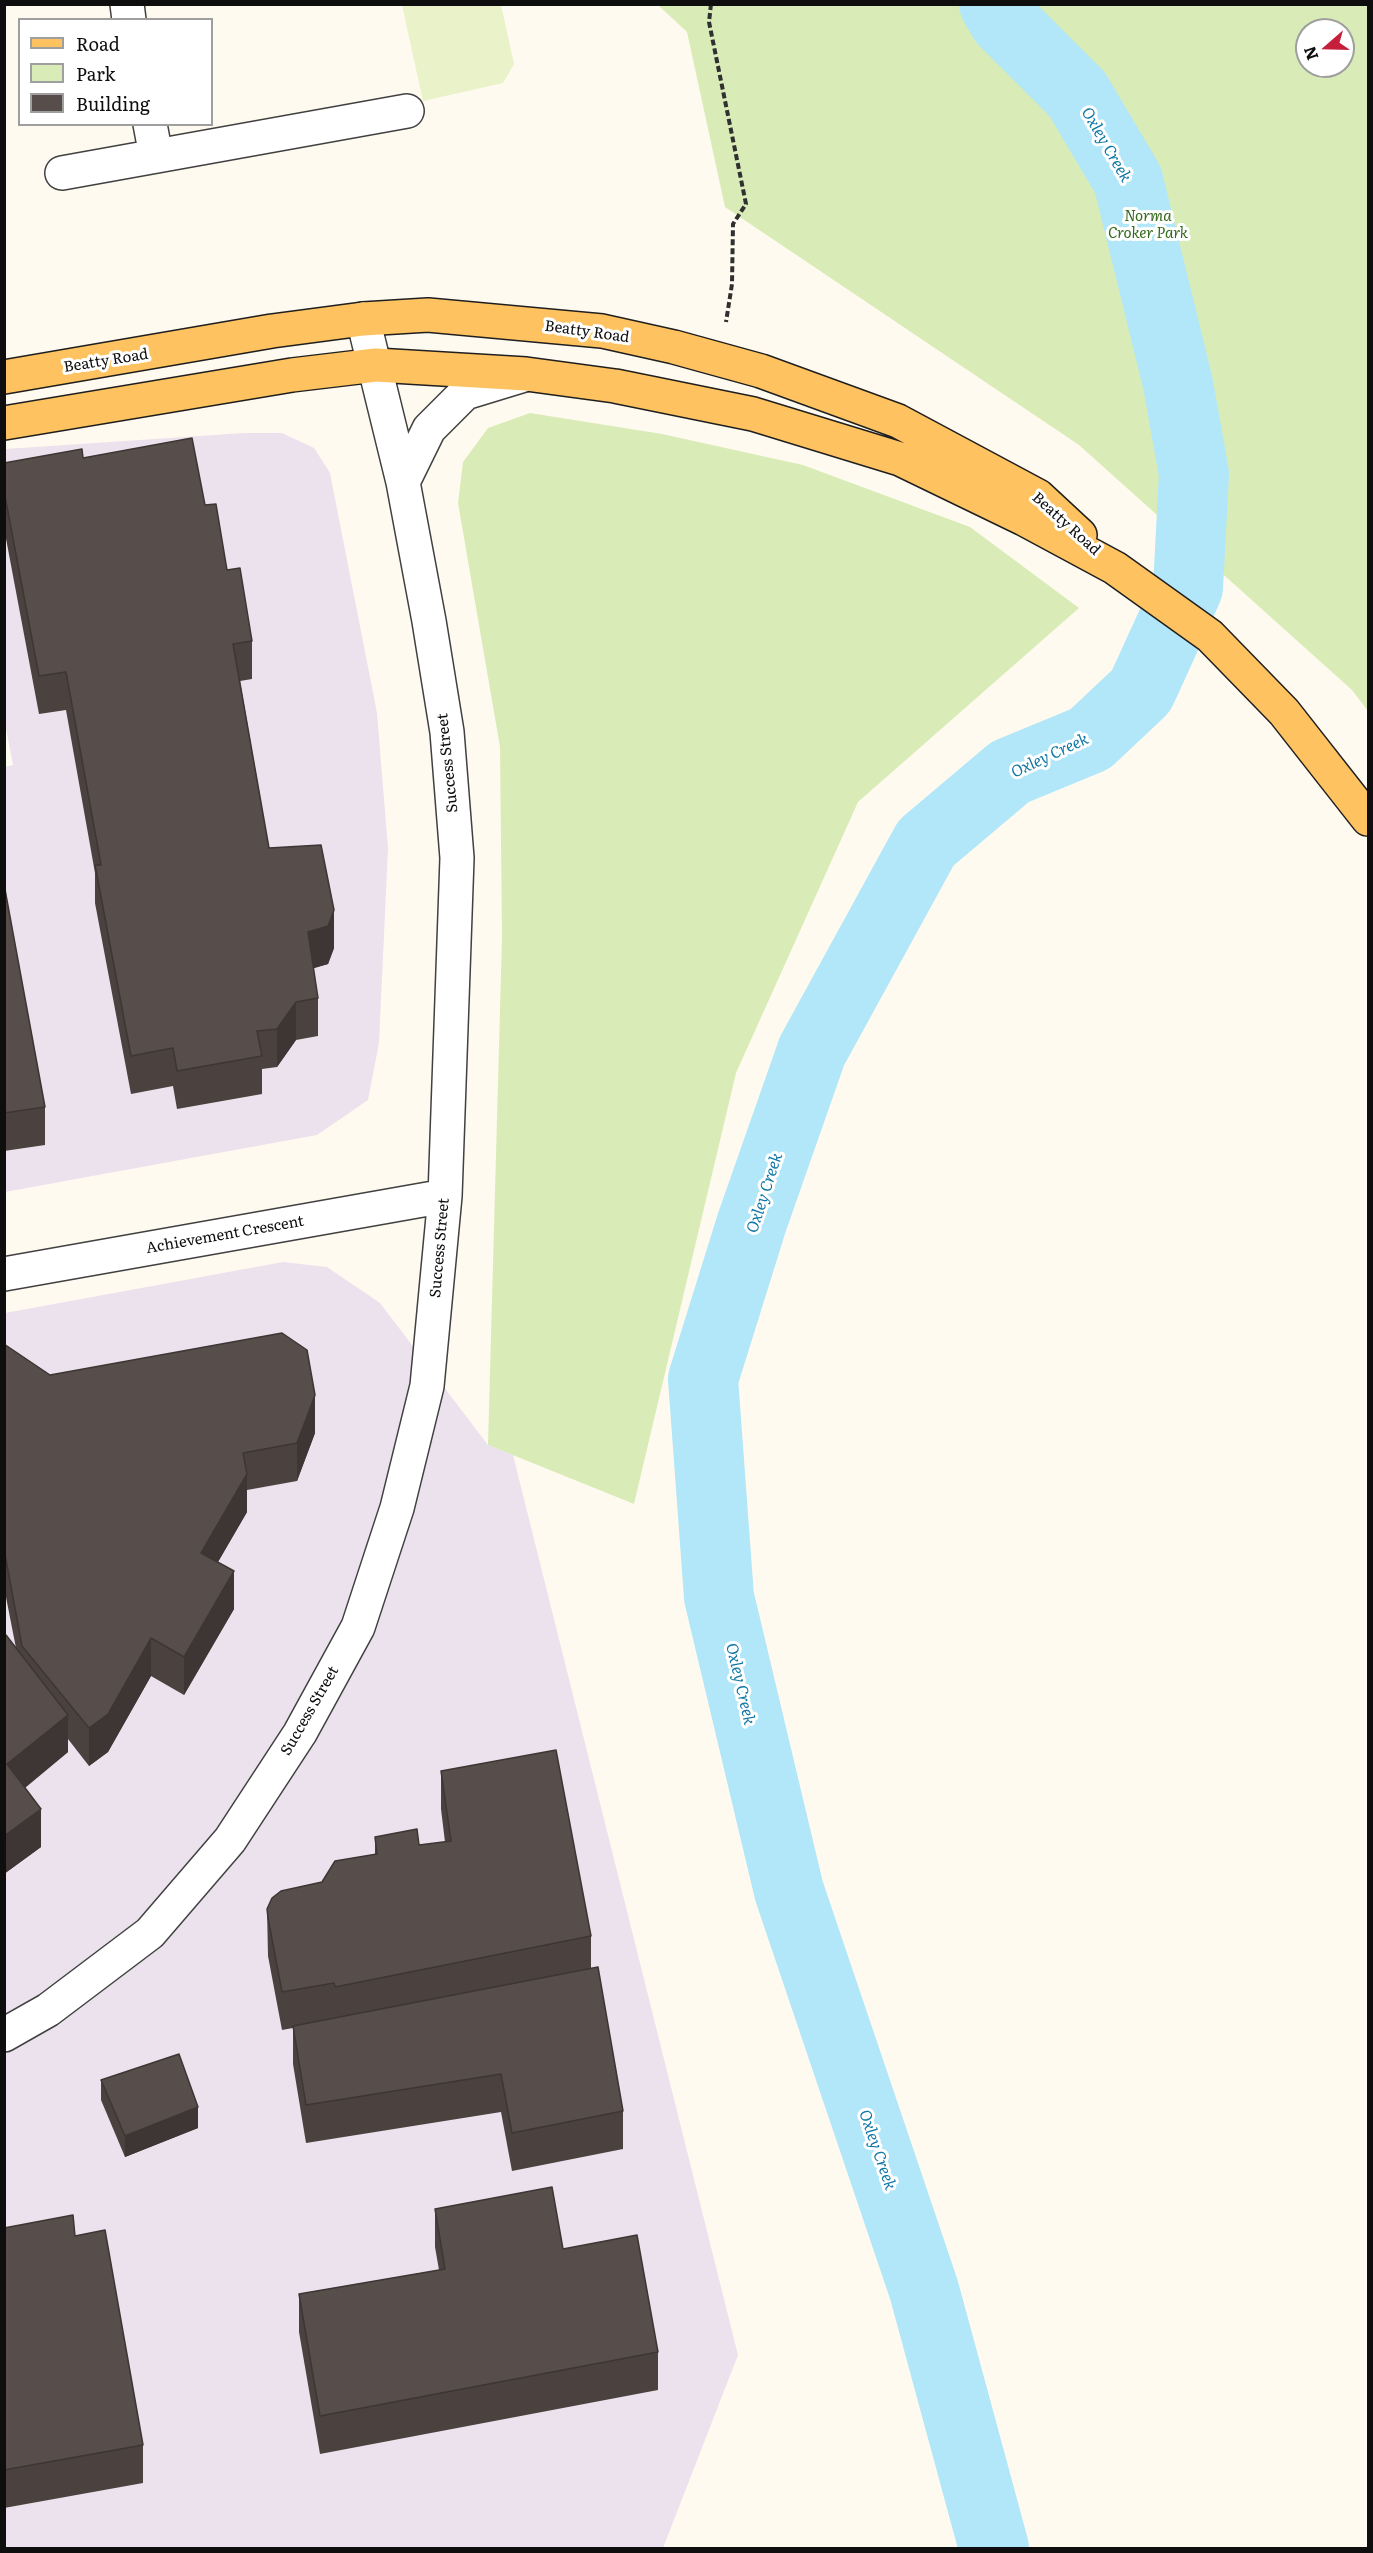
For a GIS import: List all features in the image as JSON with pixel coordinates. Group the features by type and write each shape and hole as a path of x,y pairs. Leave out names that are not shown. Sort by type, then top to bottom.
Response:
{"main road":[{"name":"Beatty Road","path":"4,377 272,331 363,319 428,315 602,331 761,371 898,421 1038,496 1115,568"},
{"name":"Beatty Road","path":"4,423 292,375 376,366 526,374 615,386 753,414 900,459 1024,519 1115,568 1210,636 1284,712 1368,819"}],"street":[{"path":"62,173 407,111"},
{"path":"150,126 156,156"},
{"name":"Success Street","path":"4,2035 48,2010 150,1933 230,1840 300,1733 358,1627 397,1508 428,1386 445,1196 457,858 447,732 403,482 363,319"},
{"path":"403,482 429,429 465,393 526,374"},
{"name":"Achievement Crescent","path":"4,1274 445,1196"}],"path":[{"path":"711,4 709,22 746,204 733,224 732,284 719,359"}],"shaded area":[{"path":"244,433 282,433 314,448 330,473 377,713 388,848 379,1043 368,1100 317,1135 5,1192 4,767 13,765 4,718 5,449"},
{"path":"283,1262 327,1267 380,1303 488,1445 513,1455 738,2355 663,2548 5,2548 5,1313"}],"green space":[{"path":"402,5 501,5 514,64 503,83 423,101"},
{"name":"Norma Croker Park","path":"658,5 1368,5 1368,711 1352,690 1079,445 725,207 687,32"},
{"path":"530,413 662,434 803,465 970,527 1079,608 858,802 736,1073 634,1504 488,1445 502,937 500,747 458,503 463,462 488,428"}],"building":[{"path":"192,438 205,505 216,504 227,570 240,568 252,641 233,644 269,848 321,845 334,910 328,926 308,932 318,998 296,1002 277,1029 257,1031 262,1056 177,1071 173,1048 131,1056 95,865 101,865 66,672 39,676 4,491 4,463 82,449 83,458"},
{"path":"4,884 45,1107 4,1113"},
{"path":"282,1333 307,1350 315,1395 297,1443 243,1453 247,1474 201,1553 234,1571 184,1657 151,1638 108,1714 89,1728 22,1646 4,1549 4,1344 50,1375"},
{"path":"6,1635 68,1715 7,1764 41,1809 4,1836 4,1636"},
{"path":"556,1750 591,1936 335,1987 334,1983 282,1992 267,1909 272,1898 281,1891 322,1882 335,1861 377,1854 375,1837 417,1829 419,1845 451,1841 441,1771"},
{"path":"598,1967 623,2111 512,2133 501,2074 306,2105 293,2026"},
{"path":"179,2054 198,2107 125,2136 101,2080"},
{"path":"552,2187 563,2249 637,2235 658,2352 320,2416 299,2294 445,2269 435,2209"},
{"path":"73,2215 75,2236 105,2230 143,2445 4,2470 4,2228"}],"waterway":[{"path":"971,4 1004,21"},
{"name":"Oxley Creek","path":"994,4 1004,21 1077,94 1128,180 1178,384 1194,474 1188,588 1141,691 1090,739 1010,772 926,843 812,1051 752,1222 703,1379 719,1597 789,1891 924,2290 994,2548"}]}
